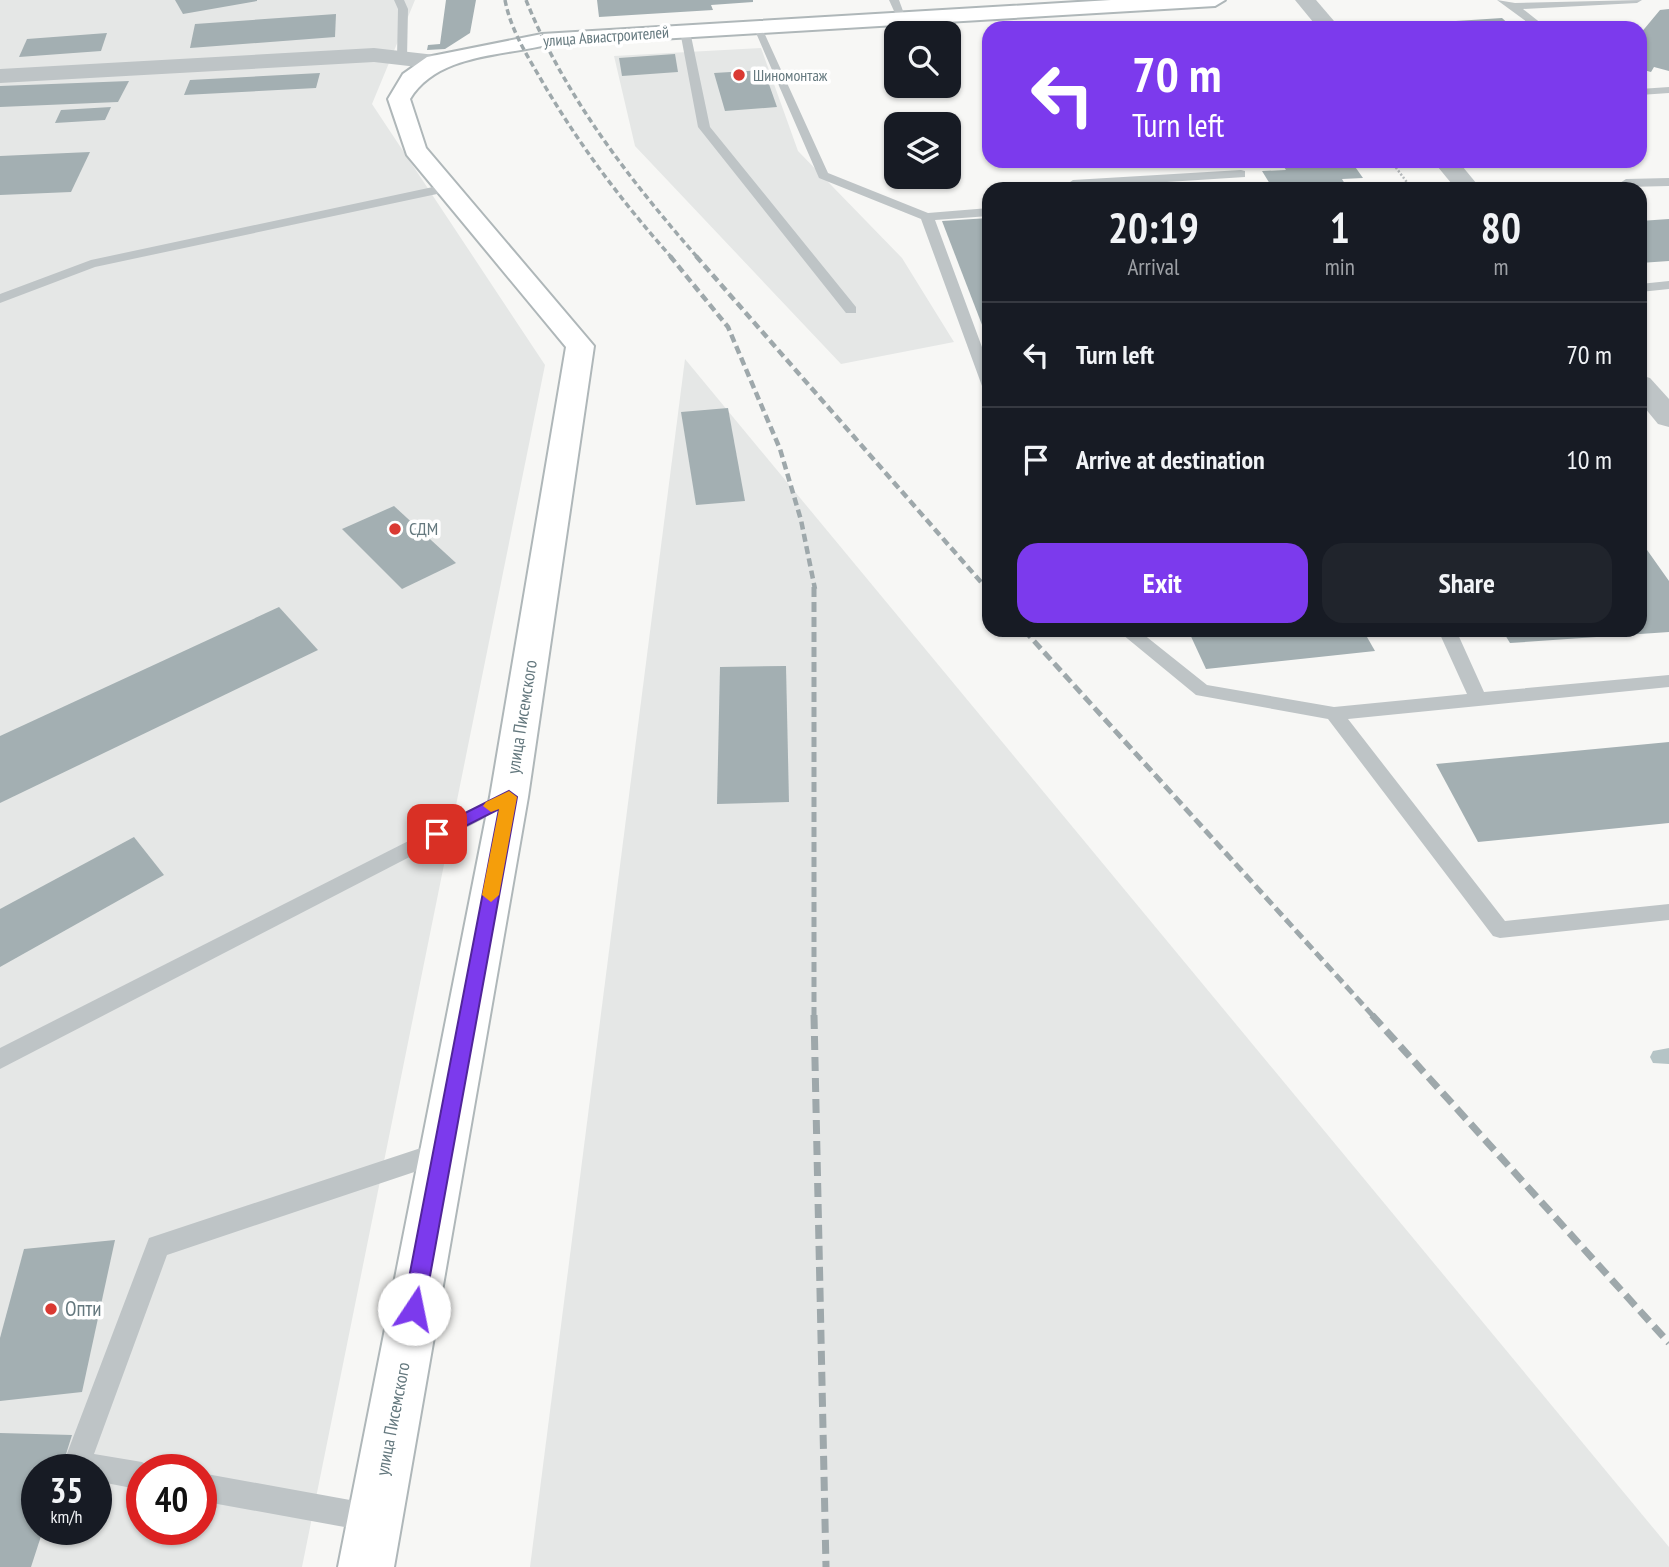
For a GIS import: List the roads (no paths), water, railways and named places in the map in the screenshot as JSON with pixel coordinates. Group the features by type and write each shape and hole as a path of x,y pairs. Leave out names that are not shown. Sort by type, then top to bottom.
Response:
{"street":[{"name":"улица Авиастроителей","path":"0,76 374,55 418,60 542,40 1215,0"},
{"path":"1305,0 1323,21"},
{"name":"улица Писемского","path":"366,1567 509,797 580,346 415,150 399,99 418,60"},
{"path":"1451,168 1463,182"},
{"path":"1647,392 1669,418"}],"lane":[{"path":"399,0 418,60"},
{"path":"894,0 903,20"},
{"path":"1508,3 1637,0"},
{"path":"1508,3 1532,21"},
{"path":"757,28 823,175 927,217 982,213"},
{"path":"685,31 704,127 851,310"},
{"path":"1647,92 1669,90"},
{"path":"1238,168 1244,182"},
{"path":"1107,182 1241,174"},
{"path":"1647,183 1669,182"},
{"path":"0,299 92,264 447,188"},
{"path":"927,217 982,367"},
{"path":"1647,287 1669,285"},
{"path":"1135,637 1202,690 1334,714 1669,681"},
{"path":"1450,637 1478,699"},
{"path":"1334,714 1500,930 1669,912"},
{"path":"0,1059 509,797"},
{"path":"126,1473 77,1464 158,1246 443,1151"},
{"path":"217,1490 374,1519"}],"waterway":[{"path":"1659,1057 1669,1056"}],"railway":[{"path":"505,0 522,46 560,111 605,176 672,258"},
{"path":"526,0 560,70 601,136 698,258"},
{"path":"670,256 728,327 780,449 801,520 815,589"},
{"path":"696,256 982,583"},
{"path":"814,587 814,1015"},
{"path":"1030,637 1374,1017"},
{"path":"814,1015 826,1567"},
{"path":"1372,1015 1669,1343"}],"place":[{"name":"Шиномонтаж","path":"739,75"},
{"name":"СДМ","path":"395,529"},
{"name":"Опти","path":"51,1309"}]}
